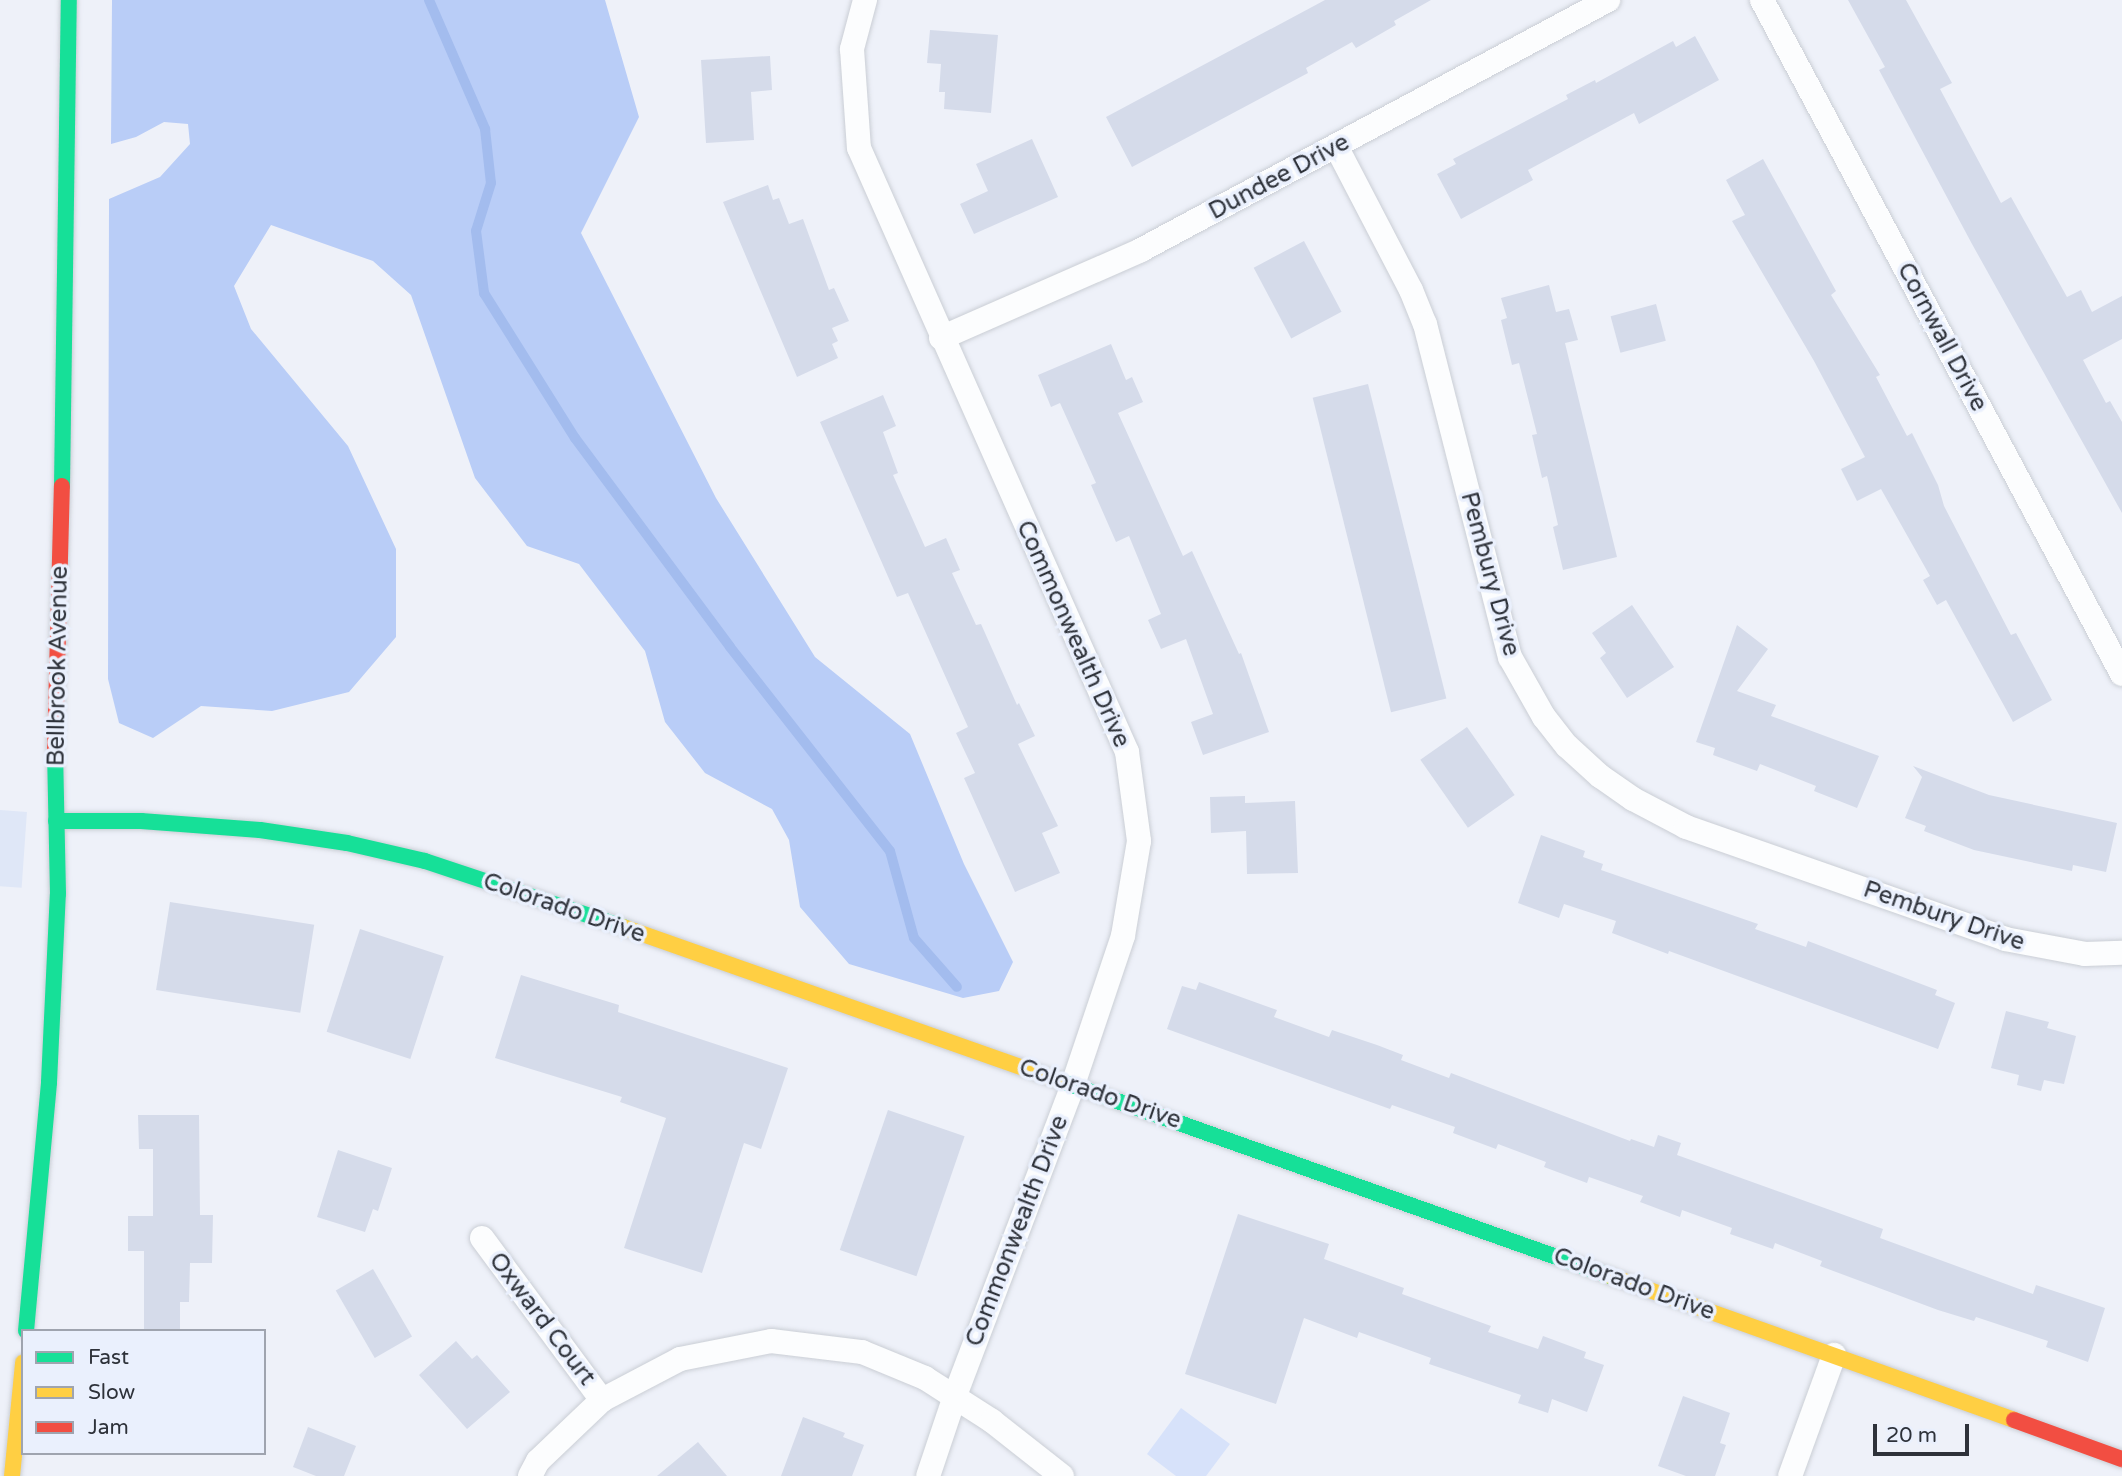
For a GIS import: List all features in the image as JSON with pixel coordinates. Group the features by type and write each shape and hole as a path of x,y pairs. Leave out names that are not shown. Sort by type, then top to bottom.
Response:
{"street":[{"name":"Bellbrook Avenue","path":"26,1329 49,1082 58,894 56,821 69,0"},
{"name":"Commonwealth Drive","path":"865,0 852,50 859,148 941,338 1127,752 1139,841 1123,936 1073,1085 955,1396 928,1476"},
{"name":"Dundee Drive","path":"941,338 1141,250 1608,0"},
{"name":"Cornwall Drive","path":"1762,0 2122,674"},
{"name":"Pembury Drive","path":"1336,146 1411,290 1425,324 1510,657 1544,717 1567,746 1600,776 1633,799 1686,827 2006,939 2085,954 2122,953"},
{"name":"Colorado Drive","path":"56,821 141,821 260,830 347,844 425,862 549,901 1073,1085 2122,1459"},
{"name":"Oxward Court","path":"482,1238 602,1401"},
{"path":"530,1476 538,1461 602,1401 680,1359 771,1341 862,1352 925,1378 955,1396 1062,1476"},
{"path":"1790,1476 1834,1355"},
{"path":"12,1476 21,1384"}],"shaded area":[{"path":"112,0 605,0 639,117 581,233 716,498 815,657 910,734 964,864 1013,962 999,991 963,998 849,964 800,907 789,840 772,809 705,773 665,722 645,651 579,564 527,546 475,478 411,295 373,261 271,225 234,286 251,329 348,446 396,549 396,637 349,692 272,711 201,706 153,738 119,723 108,679 109,199 160,177 190,144 188,124 164,122 136,137 111,144"},
{"path":"0,810 27,812 22,888 0,886"},
{"path":"1181,1408 1230,1444 1206,1476 1176,1476 1147,1454"}],"building":[{"path":"1325,0 1431,0 1394,21 1396,25 1356,48 1352,42 1306,68 1308,73 1132,167 1106,117"},
{"path":"1848,0 1906,0 1952,83 1940,89 2001,203 2011,197 2067,297 2081,290 2092,312 2122,296 2122,339 2083,360 2106,403 2110,401 2122,422 2122,513 1972,244 1879,70 1885,67"},
{"path":"930,30 998,35 991,113 944,109 945,92 939,92 941,64 927,63"},
{"path":"1695,36 1719,80 1639,124 1634,113 1528,170 1533,180 1461,219 1437,174 1456,164 1453,159 1568,99 1566,95 1595,80 1596,83 1673,41 1676,47"},
{"path":"770,56 772,90 751,92 754,140 706,143 701,60"},
{"path":"1032,139 1058,197 974,234 960,204 988,191 976,164"},
{"path":"1763,159 1836,291 1831,295 1880,375 1876,377 1907,436 1912,433 1938,485 1944,506 2011,635 2016,633 2052,700 2013,722 1946,600 1937,605 1923,580 1930,576 1881,489 1857,501 1841,469 1865,457 1814,361 1732,221 1745,215 1726,180"},
{"path":"768,185 773,200 779,198 789,224 803,219 829,290 834,288 849,321 832,328 838,341 832,344 838,358 797,377 723,202"},
{"path":"1304,241 1342,312 1291,338 1254,268"},
{"path":"1549,285 1556,312 1569,309 1578,340 1565,343 1617,557 1563,570 1553,527 1558,525 1547,476 1542,478 1532,435 1537,434 1519,363 1512,365 1501,320 1507,318 1501,298"},
{"path":"1656,304 1666,341 1620,353 1611,316"},
{"path":"1111,344 1126,380 1132,377 1143,402 1118,413 1183,556 1192,551 1239,654 1241,653 1269,732 1203,755 1191,722 1213,714 1186,639 1161,649 1148,620 1161,614 1129,536 1116,542 1091,485 1096,483 1060,403 1051,407 1038,375"},
{"path":"1368,384 1446,698 1391,712 1313,398"},
{"path":"883,395 896,426 883,432 898,473 893,475 925,547 946,538 960,570 952,573 976,625 981,624 1017,705 1019,703 1035,736 1018,744 1058,826 1042,833 1060,873 1015,892 964,778 975,773 956,733 968,727 908,593 897,597 820,422"},
{"path":"1632,605 1674,667 1627,698 1600,658 1606,653 1592,633"},
{"path":"1737,625 1768,649 1737,691 1776,705 1771,716 1879,756 1857,808 1814,791 1816,786 1760,764 1757,771 1713,755 1715,748 1696,742"},
{"path":"1467,727 1515,795 1468,828 1420,760"},
{"path":"1913,766 1989,795 2117,823 2106,872 2073,865 2072,871 1974,850 1924,831 1926,826 1905,818 1922,777"},
{"path":"1245,796 1245,803 1295,801 1298,873 1247,874 1246,831 1211,833 1210,797"},
{"path":"1541,835 1585,851 1583,857 1603,864 1601,870 1758,924 1755,929 1806,947 1808,941 1937,990 1935,995 1955,1003 1938,1049 1669,951 1668,954 1612,933 1616,921 1564,904 1559,918 1518,903"},
{"path":"170,902 314,925 300,1013 156,990"},
{"path":"360,929 444,956 410,1059 327,1032"},
{"path":"521,975 619,1005 618,1012 788,1068 761,1149 744,1143 702,1273 624,1248 666,1118 620,1102 622,1097 495,1058"},
{"path":"1199,982 1277,1010 1274,1017 1329,1037 1332,1030 1377,1045 1403,1055 1401,1060 1449,1078 1451,1073 1630,1141 1631,1139 1654,1147 1658,1135 1681,1143 1677,1155 1883,1229 1880,1238 2033,1294 2036,1285 2105,1308 2088,1362 2046,1347 2048,1341 1976,1317 1974,1321 1938,1310 1820,1266 1822,1261 1775,1243 1773,1249 1730,1234 1732,1228 1682,1210 1680,1217 1640,1202 1643,1196 1589,1177 1587,1183 1544,1167 1546,1162 1498,1144 1496,1149 1453,1133 1455,1127 1392,1105 1390,1109 1167,1029 1182,986 1196,990"},
{"path":"2006,1011 2049,1022 2047,1028 2076,1036 2064,1084 2044,1080 2041,1091 2017,1085 2019,1075 1991,1068"},
{"path":"888,1110 965,1136 916,1276 840,1250"},
{"path":"138,1115 199,1115 200,1215 213,1215 212,1263 190,1263 189,1302 180,1302 180,1329 144,1329 144,1251 128,1251 128,1216 153,1216 153,1149 139,1149"},
{"path":"338,1150 392,1168 378,1211 373,1209 365,1232 317,1217"},
{"path":"1238,1214 1329,1244 1324,1259 1404,1288 1402,1294 1491,1326 1488,1332 1538,1349 1543,1336 1586,1352 1584,1358 1604,1365 1587,1412 1552,1399 1548,1413 1518,1403 1521,1395 1429,1364 1431,1358 1359,1332 1357,1338 1304,1318 1276,1404 1185,1374"},
{"path":"373,1269 412,1337 375,1358 336,1290"},
{"path":"456,1341 472,1359 477,1355 510,1392 467,1429 419,1375"},
{"path":"1683,1396 1730,1413 1720,1443 1726,1445 1715,1476 1686,1476 1658,1466"},
{"path":"803,1417 845,1433 843,1437 864,1445 852,1476 781,1476"},
{"path":"308,1427 356,1446 344,1476 316,1476 293,1467"},
{"path":"698,1442 727,1476 657,1476"}],"waterway":[{"path":"429,0 485,129 491,183 476,231 484,293 575,438 730,647 890,851 914,938 957,987"}],"traffic: fast":[{"path":"62,486 69,0"},
{"path":"26,1329 49,1082 58,894 55,749"},
{"path":"56,821 141,821 260,830 347,843 425,861 623,927"},
{"path":"1058,1080 1610,1276"}],"traffic: slow":[{"path":"623,927 1058,1080"},
{"path":"1610,1276 2014,1420"},
{"path":"12,1476 21,1384"}],"traffic: jam":[{"path":"55,749 62,486"},
{"path":"2014,1420 2122,1459"}]}
